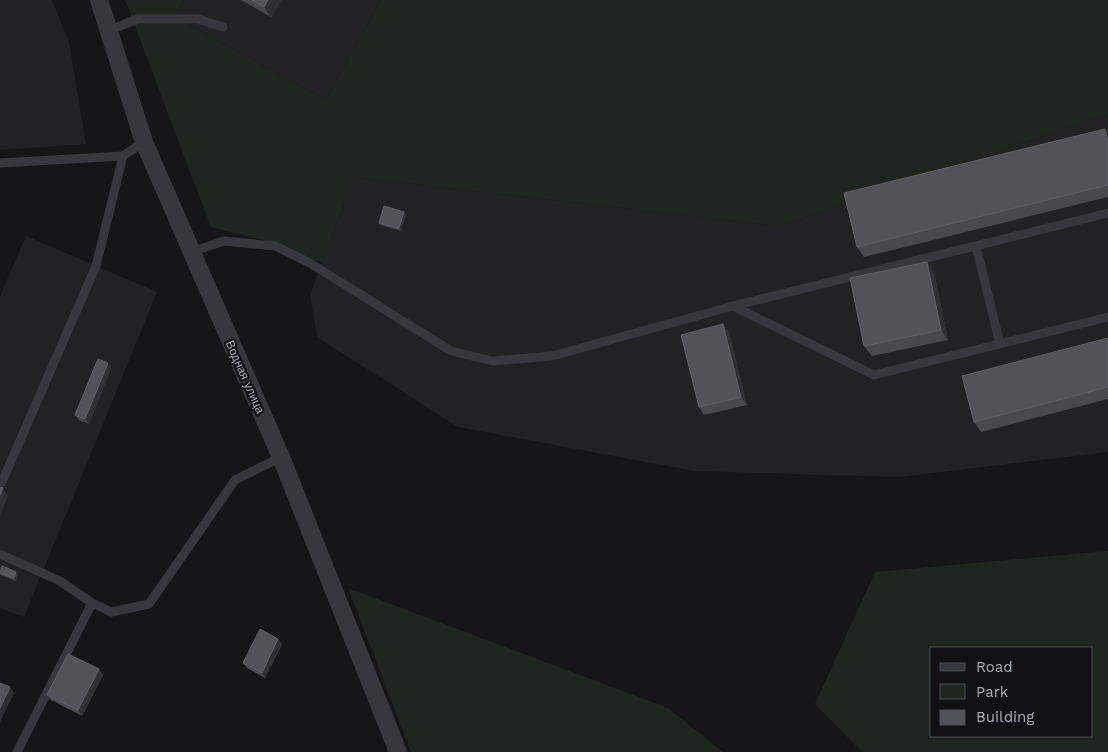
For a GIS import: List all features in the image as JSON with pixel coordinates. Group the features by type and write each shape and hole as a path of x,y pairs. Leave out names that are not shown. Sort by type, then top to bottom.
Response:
{"street":[{"name":"Водная улица","path":"99,0 144,142 281,457 398,752"}],"lane":[{"path":"110,30 138,19 198,19 223,27"},
{"path":"0,163 124,156 144,142"},
{"path":"2,482 96,266 124,156"},
{"path":"191,252 224,241 275,246 317,268 451,352 492,361 552,356 732,306 1108,213"},
{"path":"976,246 1000,344"},
{"path":"732,306 874,375 1108,318"},
{"path":"0,554 60,581 92,603 111,612 149,604 235,480 281,457"},
{"path":"21,751 92,603"}],"shaded area":[{"path":"0,0 52,0 69,42 86,144 0,150"},
{"path":"184,0 381,0 326,100 175,17"},
{"path":"1108,114 1108,452 900,477 694,471 458,427 317,337 310,295 354,177 779,226"},
{"path":"26,236 157,292 24,617 0,608 0,296"}],"green space":[{"path":"125,0 184,0 175,17 326,100 381,0 1108,0 1108,114 779,226 354,177 322,263 268,241 211,227"},
{"path":"1108,551 1108,752 862,752 815,704 875,572"},
{"path":"348,588 668,708 723,752 411,752"}],"building":[{"path":"252,0 268,0 264,7"},
{"path":"1105,129 1108,142 1108,185 857,247 844,193"},
{"path":"384,206 404,212 399,228 379,223"},
{"path":"927,262 941,330 864,346 850,278"},
{"path":"723,324 741,397 699,407 681,335"},
{"path":"1108,338 1108,387 974,422 962,376"},
{"path":"98,359 108,363 85,419 75,415"},
{"path":"2,566 16,572 14,578 0,573"},
{"path":"260,629 278,639 262,673 243,663"},
{"path":"68,654 99,669 78,710 47,695"},
{"path":"0,683 10,687 0,708"}]}
